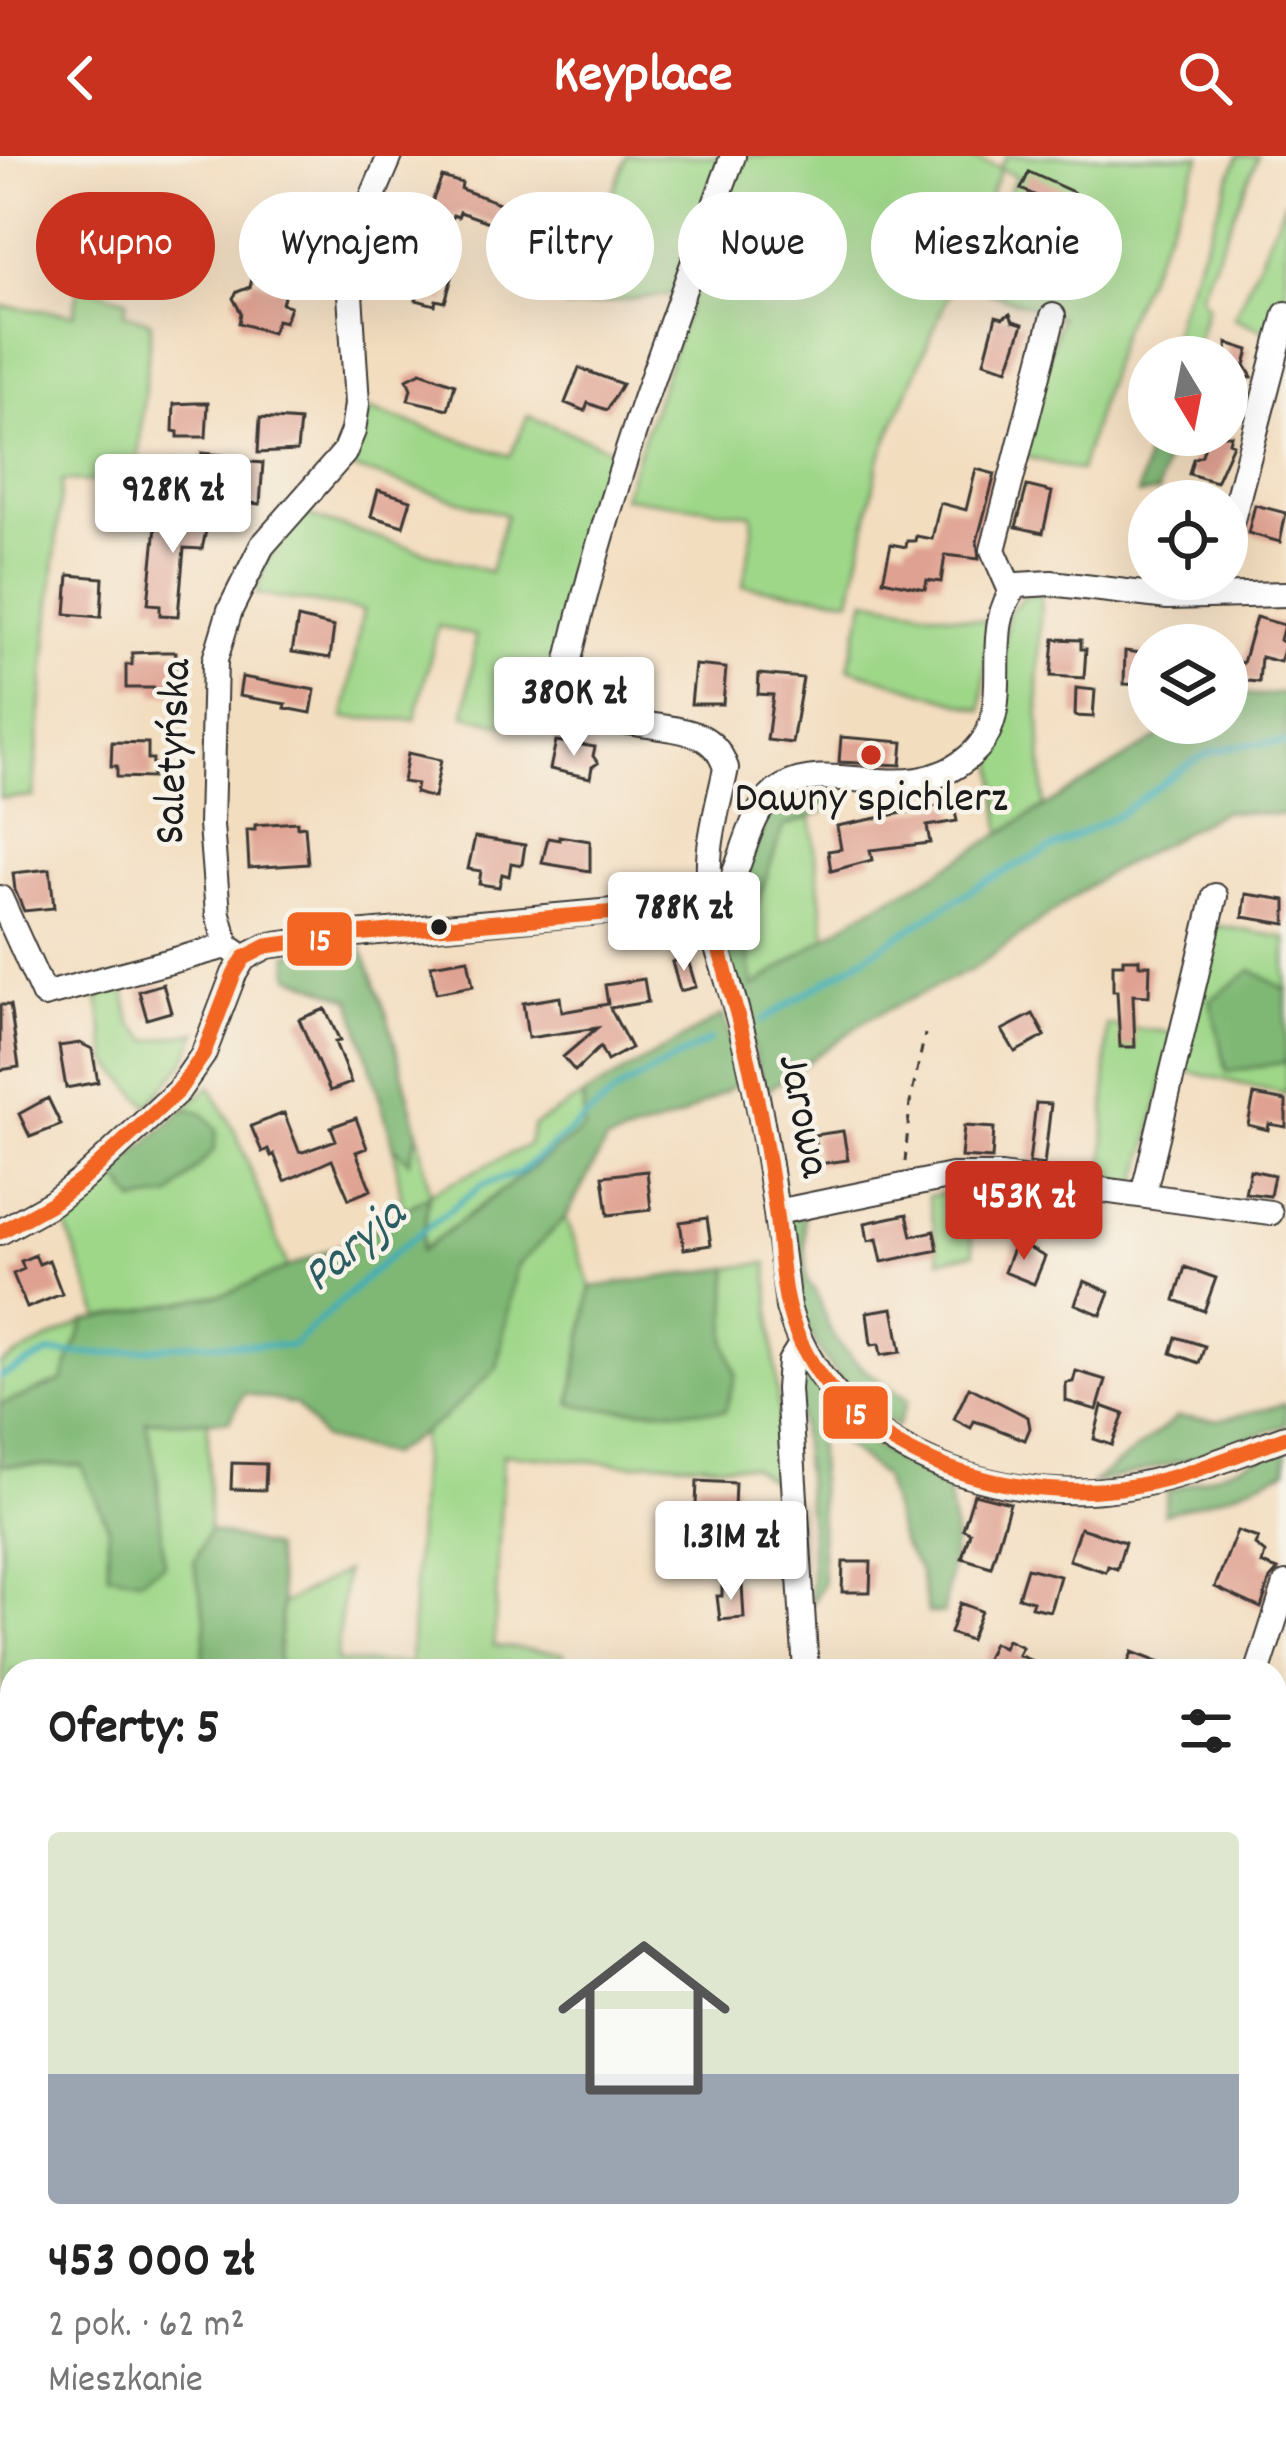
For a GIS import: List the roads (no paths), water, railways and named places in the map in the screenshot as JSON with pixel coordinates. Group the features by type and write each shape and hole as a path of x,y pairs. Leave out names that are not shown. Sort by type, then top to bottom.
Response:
{"street":[{"name":"Saletyńska","path":"236,952 218,914 211,825 215,661 230,610 262,545 344,454 353,431 357,404 349,278 363,219 390,156"},
{"name":"Jarowa","path":"734,156 655,365 613,499 561,696 569,711 596,720 698,735 721,752 726,768 708,871 709,910 754,1075 788,1307 800,1346 865,1422 901,1449 948,1468 1046,1492 1146,1484 1286,1437"},
{"path":"1242,480 1286,314"},
{"path":"1011,592 993,550 1053,316"},
{"path":"0,898 44,995 236,952 355,934 668,906 709,910 762,809 784,786 818,779 891,784 915,780 942,773 978,749 994,711 1000,614 1017,585 1032,581 1128,594"},
{"path":"1248,591 1286,594"},
{"path":"1143,1195 1216,896"},
{"path":"0,1232 52,1203 178,1091 202,1055 234,974 236,952"},
{"path":"777,1212 952,1176 1001,1176 1270,1213"},
{"path":"800,1346 790,1362 788,1389 805,1659"},
{"path":"1262,1659 1286,1584"}],"waterway":[{"name":"Paryja","path":"762,1021 986,881 1118,815 1211,752 1247,744 1286,743"},
{"name":"Paryja","path":"0,1377 50,1353 107,1354 197,1343 292,1346 389,1257 482,1185 519,1173 621,1089 710,1040"}],"place":[{"name":"Dawny spichlerz","path":"871,755"}]}
